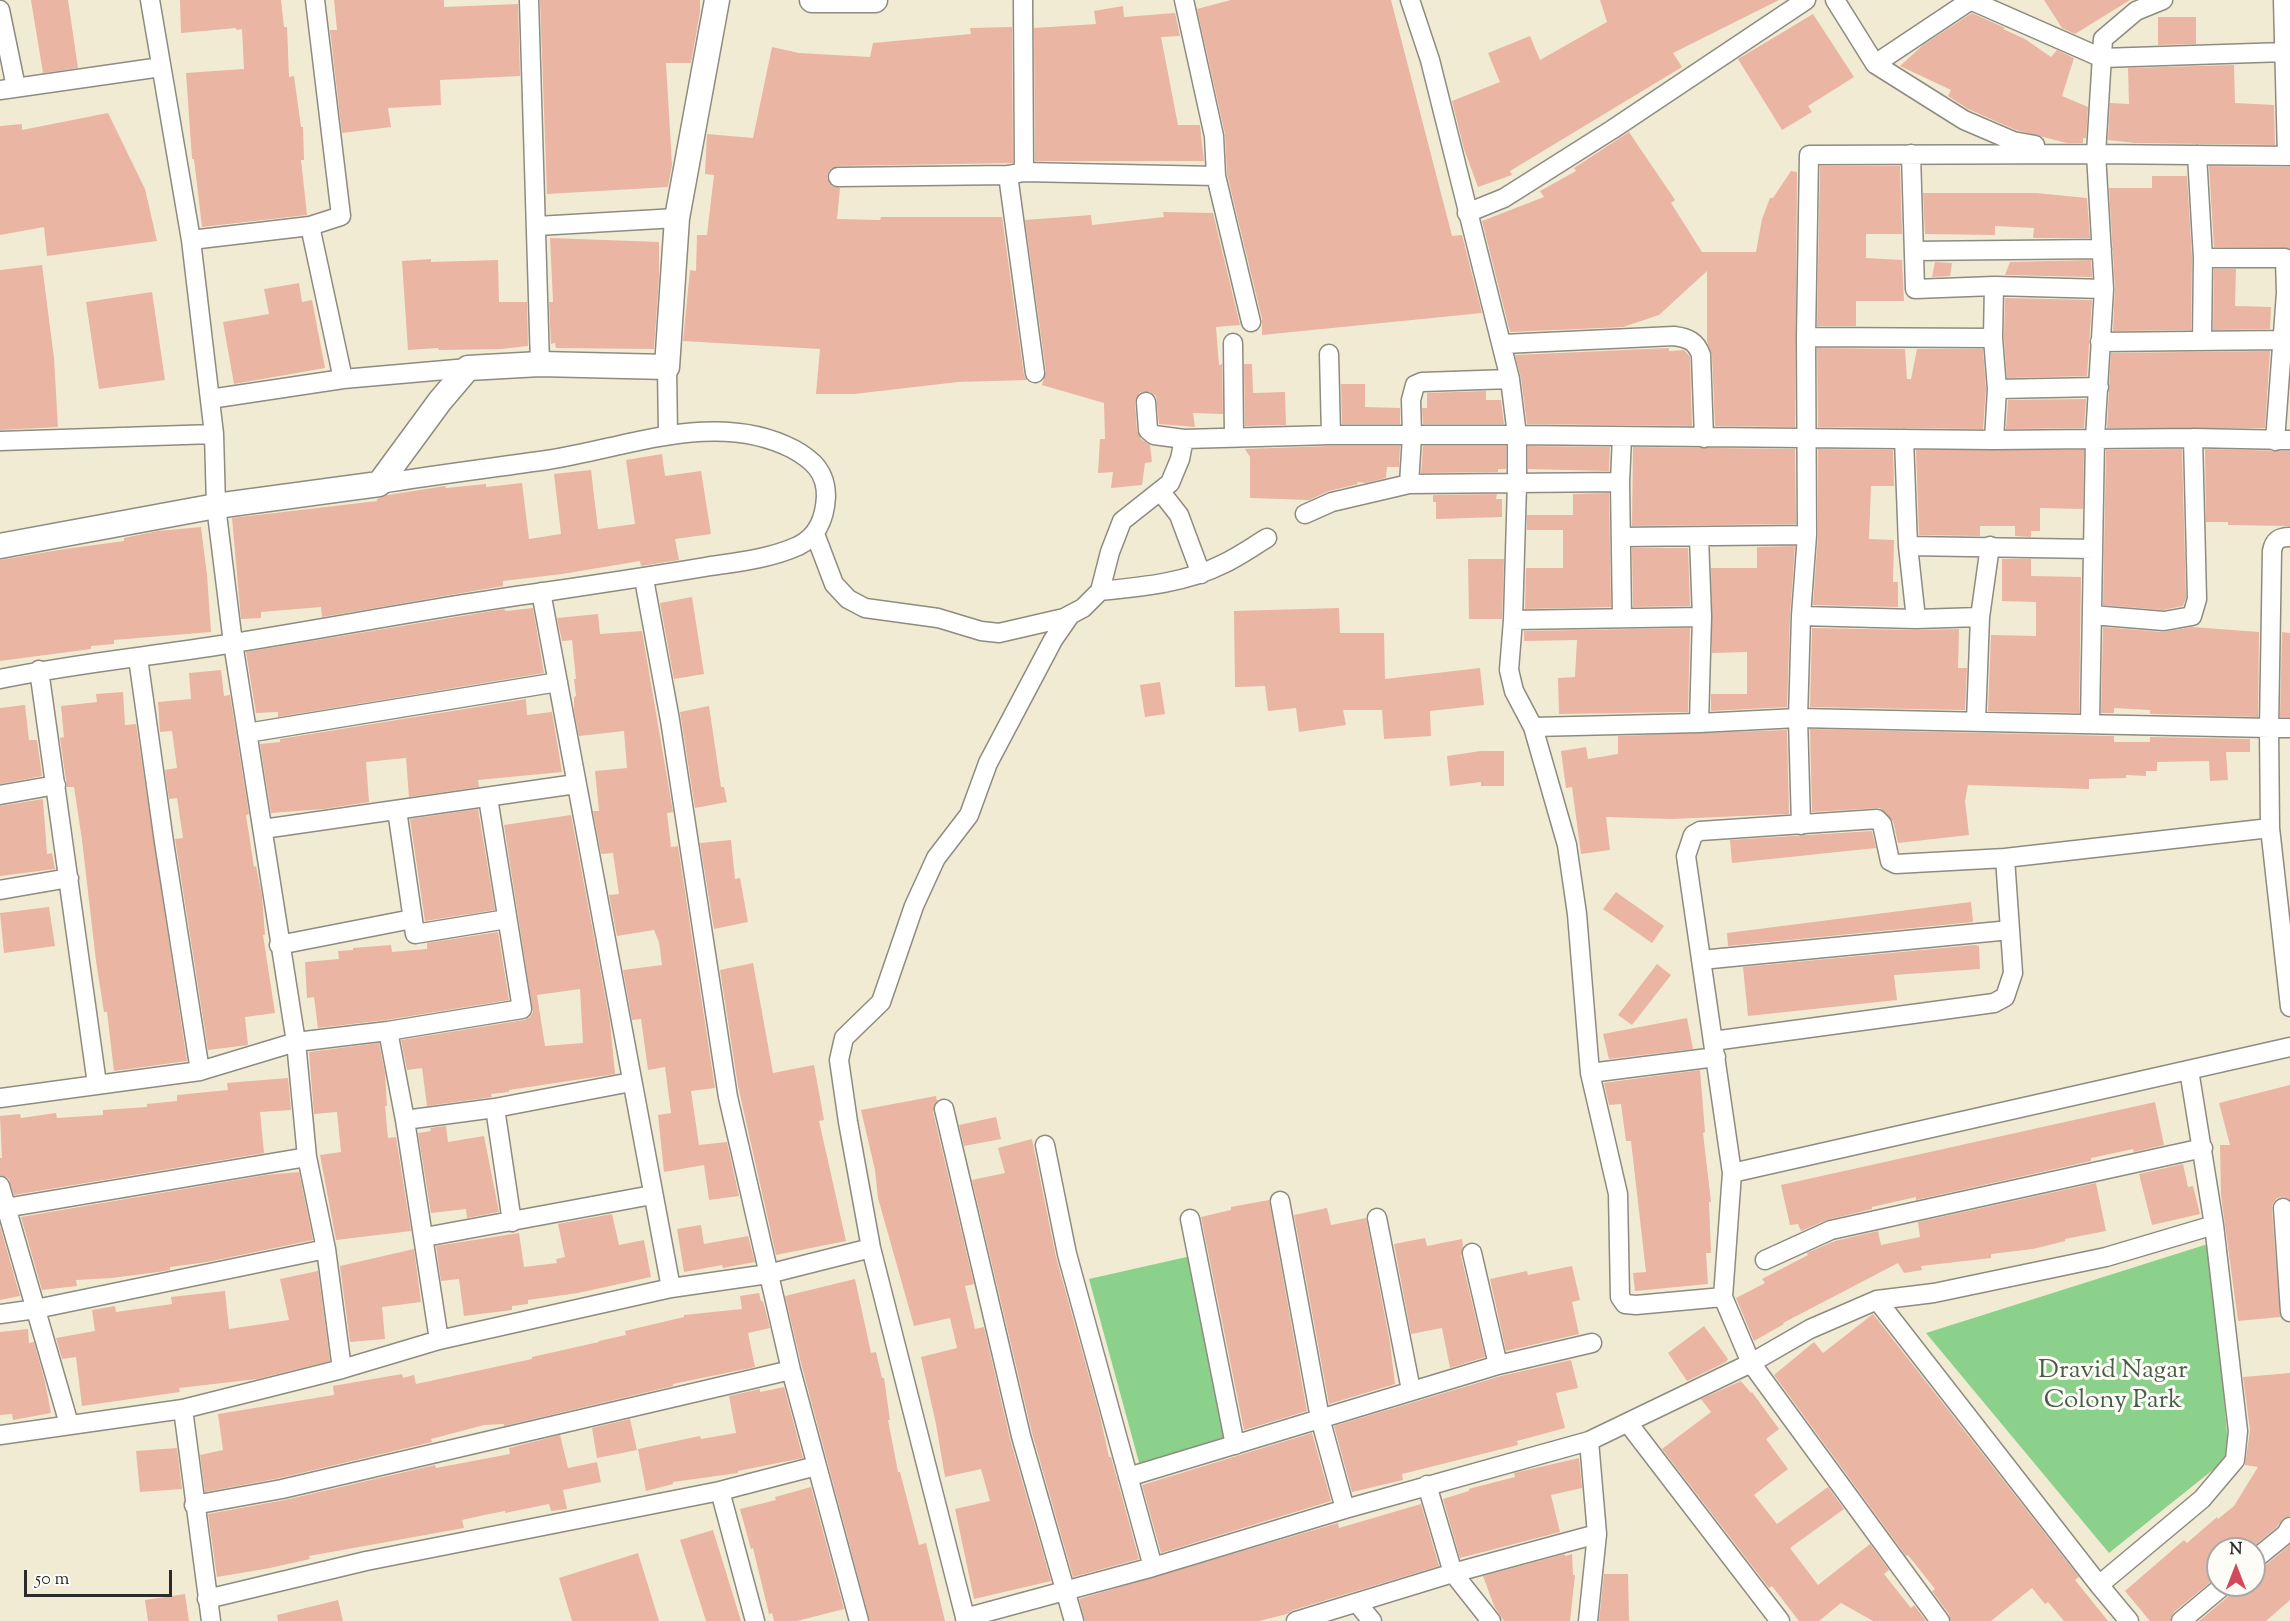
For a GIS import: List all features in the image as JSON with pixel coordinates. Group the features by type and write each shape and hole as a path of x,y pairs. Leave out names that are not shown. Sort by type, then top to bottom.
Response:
{"street":[{"path":"150,0 191,240 214,434 216,506 233,643 296,1042 307,1157 326,1249 342,1369"},
{"path":"191,240 310,226 341,216 315,0"},
{"path":"529,0 540,364"},
{"path":"668,435 667,367 677,218 717,0"},
{"path":"812,0 868,0"},
{"path":"1023,0 1016,173 1035,373"},
{"path":"1184,0 1214,136 1216,176 1251,322"},
{"path":"1410,0 1430,60 1510,379 1517,435 1517,484 1513,620 1509,670 1514,691 1533,727 1567,844 1577,914 1590,1073 1618,1194 1620,1297 1625,1304 1636,1305 1723,1297"},
{"path":"1467,213 1504,198 1613,129 1806,0"},
{"path":"1835,0 1875,64 1964,120 2013,141 2096,154"},
{"path":"1875,64 1971,0 2102,58 2285,52"},
{"path":"2090,723 2096,438 2104,289 2096,154 2103,39 2136,11 2163,0"},
{"path":"1801,825 1798,718 1801,616 1807,535 1806,337 1809,154 2289,156 2283,0"},
{"path":"0,10 8,89 161,67"},
{"path":"1911,153 1915,290 1994,286 2104,289"},
{"path":"2197,155 2203,258 2202,341"},
{"path":"838,177 1016,173 1216,176"},
{"path":"537,226 677,218"},
{"path":"310,226 343,379"},
{"path":"1914,251 2102,249"},
{"path":"1146,402 1148,430 1154,435 1184,439 1331,435 1517,435 1994,440 2193,438 2283,440 2283,340 2288,293 2285,258 2203,258"},
{"path":"1994,286 1993,338 1997,389 1994,440"},
{"path":"1503,344 1664,336 1687,338 1697,345 1701,355 1704,438"},
{"path":"1806,337 1993,338"},
{"path":"2100,342 2283,340"},
{"path":"1233,343 1234,437"},
{"path":"1329,354 1331,435"},
{"path":"210,399 343,379 468,368 540,364 667,367"},
{"path":"379,484 440,401 468,368"},
{"path":"1409,484 1412,436 1411,400 1415,384 1510,379"},
{"path":"1997,389 2099,387"},
{"path":"0,546 216,506 547,460 668,435 729,431 779,442 811,458 822,474 826,491 825,514 815,534 800,545 768,557 644,579 541,592 233,643 39,670 0,678"},
{"path":"0,441 214,434"},
{"path":"1622,437 1620,482 1622,618"},
{"path":"2092,615 2164,621 2192,616 2196,599 2193,438"},
{"path":"815,534 834,584 848,599 865,608 938,618 981,631 999,633 1064,618 1083,608 1100,591 1110,552 1122,521 1166,487 1180,459 1184,439"},
{"path":"1904,439 1908,546 1916,619"},
{"path":"1305,514 1332,502 1409,484 1620,482"},
{"path":"1166,487 1179,514 1201,574"},
{"path":"1621,537 1807,535"},
{"path":"1699,537 1702,617 1699,723"},
{"path":"2290,537 2280,537 2274,543 2271,551 2269,728 2270,828 2290,1007"},
{"path":"1100,591 1138,587 1201,574 1222,565 1267,538"},
{"path":"1908,546 2093,549"},
{"path":"1976,721 1980,617 1990,546"},
{"path":"644,579 670,720 729,1097 791,1370 859,1621"},
{"path":"541,592 671,1288"},
{"path":"1071,614 1053,640 988,763 969,815 936,858 914,906 881,1002 844,1038 839,1060 871,1248 966,1620 1154,1567 1426,1485 1589,1441 1751,1363 1809,1329 1878,1300 1934,1293 2106,1257 2214,1225"},
{"path":"1801,616 1916,619 1980,617"},
{"path":"1513,620 1702,617"},
{"path":"138,658 200,1071"},
{"path":"39,670 97,1084"},
{"path":"247,733 558,682"},
{"path":"1533,727 1798,718 2290,728"},
{"path":"263,829 576,784"},
{"path":"0,795 56,785"},
{"path":"0,1098 200,1071 296,1042 388,1031 522,1008 488,798"},
{"path":"397,810 415,934 507,919"},
{"path":"1940,1621 1751,1363 1723,1297 1732,1173 1686,856 1694,835 1700,831 1876,819 1882,824 1890,861 1896,864 2005,858 2270,828"},
{"path":"1590,1073 1714,1049 1994,1003 2006,997 2013,973 2005,858"},
{"path":"0,890 69,879"},
{"path":"279,945 412,919"},
{"path":"1701,960 2010,930"},
{"path":"388,1031 425,1236 439,1340"},
{"path":"1732,1173 2290,1047"},
{"path":"2099,1585 2202,1499 2235,1460 2238,1431 2214,1225 2189,1070"},
{"path":"405,1120 495,1108 632,1082"},
{"path":"495,1108 512,1222"},
{"path":"944,1110 1021,1436 1074,1621"},
{"path":"1045,1145 1067,1254 1154,1567"},
{"path":"1765,1260 1831,1230 2203,1148"},
{"path":"5,1208 307,1157"},
{"path":"0,1186 69,1424"},
{"path":"425,1236 652,1195"},
{"path":"1280,1201 1320,1418 1345,1509"},
{"path":"2283,1208 2290,1312"},
{"path":"1377,1218 1411,1390"},
{"path":"1190,1219 1236,1445"},
{"path":"0,1435 183,1409 342,1369 439,1340 671,1288 768,1274 871,1248"},
{"path":"0,1314 36,1309 326,1249"},
{"path":"1472,1253 1498,1365"},
{"path":"1878,1300 2129,1621"},
{"path":"1128,1477 1411,1390 1498,1365 1592,1343"},
{"path":"194,1505 282,1489 791,1370"},
{"path":"183,1409 211,1621"},
{"path":"1628,1423 1780,1621"},
{"path":"1588,1621 1597,1534 1589,1441"},
{"path":"207,1599 366,1561 720,1491 816,1466"},
{"path":"1426,1485 1454,1573 1491,1621"},
{"path":"720,1491 755,1621"},
{"path":"2266,1550 2286,1534 2290,1527"},
{"path":"1296,1621 1454,1573 1597,1534"},
{"path":"2181,1621 2210,1597"},
{"path":"1357,1603 1372,1621"}],"green space":[{"name":"Dravid Nagar Colony Park","path":"2211,1243 2229,1457 2109,1553 1926,1333"},
{"path":"1191,1256 1229,1445 1140,1466 1089,1279"}],"building":[{"path":"31,0 68,0 78,68 43,73"},
{"path":"180,0 281,0 284,27 287,27 289,77 294,76 301,127 303,127 304,160 301,160 307,215 202,227 194,159 192,159 186,73 244,69 242,29 181,33"},
{"path":"334,0 444,0 444,7 518,4 520,76 440,80 441,105 388,108 391,127 342,133 330,30 337,30"},
{"path":"540,0 700,0 691,63 666,63 672,165 668,187 547,194"},
{"path":"1231,0 1391,0 1452,236 1462,235 1482,313 1262,335 1262,319 1227,174 1225,134 1197,9"},
{"path":"1600,0 1779,0 1673,53 1682,67 1510,171 1512,175 1478,187 1464,149 1452,101 1500,82 1488,53 1530,36 1540,60 1607,22"},
{"path":"2044,0 2130,0 2075,34 2062,28"},
{"path":"1123,6 1124,17 1175,13 1180,36 1161,37 1178,125 1200,125 1204,161 1035,161 1034,28 1096,24 1094,11"},
{"path":"1972,13 2025,39 2051,57 2057,50 2074,58 2062,96 2088,107 2086,138 2083,138 2083,143 2067,143 2016,130 1968,109 1948,96 1951,90 1900,66 1923,45"},
{"path":"1813,14 1854,77 1808,106 1812,112 1782,130 1738,59"},
{"path":"2158,17 2196,17 2196,44 2158,45"},
{"path":"1012,27 1013,163 838,166 829,171 827,178 832,186 840,188 837,219 1002,217 1024,375 1027,380 958,382 854,394 816,394 820,349 683,341 690,270 696,271 697,235 707,235 714,175 705,174 707,134 753,138 772,47 799,53 870,57 873,43 971,34 970,28"},
{"path":"2234,65 2235,103 2274,105 2275,145 2135,143 2108,140 2110,103 2129,104 2128,68"},
{"path":"108,113 145,189 157,241 47,256 44,227 0,235 0,126 22,124 22,130"},
{"path":"1629,132 1675,200 1671,203 1702,252 1756,252 1762,219 1770,198 1773,198 1791,171 1797,172 1795,427 1715,426 1712,355 1707,341 1707,271 1659,315 1623,327 1510,332 1482,221 1544,197 1540,191 1576,171 1574,168"},
{"path":"1820,166 1900,166 1902,234 1866,234 1866,258 1902,260 1904,301 1856,301 1856,326 1817,326"},
{"path":"2209,166 2290,167 2290,248 2214,247"},
{"path":"2152,176 2187,176 2192,258 2191,330 2113,331 2115,288 2109,188 2152,188"},
{"path":"1923,193 2036,193 2087,198 2090,238 2033,238 2034,228 1995,226 1995,235 1925,234"},
{"path":"1163,212 1213,213 1240,325 1216,327 1219,365 1222,364 1223,414 1193,413 1195,427 1159,424 1156,396 1150,392 1140,392 1135,402 1137,431 1141,439 1150,445 1152,462 1145,463 1142,485 1111,488 1113,472 1098,473 1100,439 1105,439 1104,403 1042,385 1046,371 1025,220 1091,215 1092,225 1164,217"},
{"path":"550,238 659,242 654,349 556,348 555,343 551,344 549,302 553,302"},
{"path":"431,259 431,262 498,260 499,302 527,302 528,346 501,349 408,350 402,261"},
{"path":"2091,260 2092,277 2005,275 2010,262"},
{"path":"1935,262 1952,263 1950,276 1932,277"},
{"path":"42,265 54,358 58,427 0,430 0,270"},
{"path":"2214,269 2236,269 2235,306 2271,307 2270,329 2213,330"},
{"path":"299,283 302,302 312,300 325,368 234,384 223,322 269,314 264,289"},
{"path":"152,292 165,380 99,389 86,302"},
{"path":"2005,298 2092,300 2087,376 2007,378 2004,338"},
{"path":"1669,348 1669,351 1684,350 1690,357 1692,426 1527,424 1521,378 1515,355"},
{"path":"1817,348 1905,349 1907,379 1911,379 1917,349 1983,349 1986,389 1983,429 1818,427"},
{"path":"2270,351 2265,428 2107,428 2111,353"},
{"path":"1244,364 1252,364 1253,393 1285,392 1286,425 1245,426"},
{"path":"1341,384 1365,384 1365,407 1400,408 1400,424 1342,424"},
{"path":"1486,391 1486,400 1501,400 1504,424 1423,424 1422,408 1427,408 1427,393"},
{"path":"2086,399 2084,428 2006,429 2008,400"},
{"path":"1400,446 1399,467 1387,467 1386,478 1366,483 1357,482 1358,484 1329,491 1309,500 1250,498 1250,457 1245,449"},
{"path":"1423,446 1506,446 1506,469 1498,469 1498,472 1421,473"},
{"path":"1528,446 1610,447 1609,471 1528,469"},
{"path":"1633,447 1795,449 1796,524 1632,526"},
{"path":"1818,449 1893,450 1894,486 1871,486 1869,539 1894,540 1893,582 1898,582 1898,607 1813,605 1818,535"},
{"path":"2182,449 2186,598 2183,606 2163,610 2103,605 2106,450"},
{"path":"2205,449 2290,451 2290,526 2228,525 2228,522 2206,522"},
{"path":"1916,450 2084,450 2083,509 2040,508 2040,531 2031,531 2031,537 2015,536 2015,526 1980,526 1980,536 1919,535"},
{"path":"662,454 665,476 701,471 711,534 675,539 679,560 641,566 640,561 503,581 503,586 322,617 321,607 261,612 261,618 241,619 232,518 377,501 388,495 445,486 446,488 486,484 486,487 522,483 529,539 561,534 554,474 591,470 598,529 635,524 626,460"},
{"path":"1609,493 1611,607 1525,609 1526,568 1563,568 1563,530 1527,530 1527,515 1573,515 1573,494"},
{"path":"1497,494 1496,499 1502,499 1502,517 1436,519 1436,502 1433,502 1433,495"},
{"path":"201,527 211,632 114,640 114,644 91,646 91,649 0,661 0,560 124,541 124,538 158,531"},
{"path":"1795,546 1787,707 1711,711 1711,694 1747,694 1747,652 1712,653 1711,568 1757,568 1757,547"},
{"path":"1632,548 1688,548 1690,606 1633,607"},
{"path":"1468,559 1504,559 1502,619 1469,619"},
{"path":"2002,559 2031,559 2031,576 2081,577 2079,713 1988,711 1991,635 2036,636 2036,602 2002,601"},
{"path":"692,597 704,674 674,679 660,603"},
{"path":"533,608 544,673 278,717 278,712 256,713 246,652 504,609 506,611"},
{"path":"1339,608 1340,633 1384,633 1385,679 1480,668 1484,705 1430,711 1431,736 1384,739 1382,710 1343,710 1346,725 1299,732 1296,708 1268,711 1265,686 1235,687 1234,611"},
{"path":"598,614 600,634 642,631 673,812 667,813 671,847 678,846 715,1088 691,1091 699,1145 727,1142 739,1196 709,1200 704,1165 664,1172 658,1115 671,1113 665,1067 648,1070 641,1019 632,1020 623,970 662,965 659,942 654,930 617,936 609,895 619,894 613,853 601,854 593,811 599,811 595,771 627,768 624,731 579,736 574,710 574,697 576,696 574,679 576,679 572,640 562,641 557,618"},
{"path":"2103,627 2163,632 2192,627 2259,632 2258,717 2150,714 2150,710 2114,708 2114,713 2101,713"},
{"path":"1690,628 1688,712 1559,714 1558,678 1575,677 1577,640 1524,641 1524,631"},
{"path":"1812,628 1959,629 1958,668 1967,668 1965,710 1810,707"},
{"path":"2282,632 2290,633 2290,717 2280,717"},
{"path":"221,670 224,696 230,695 249,814 246,815 254,867 256,866 262,896 265,935 263,935 275,1013 245,1017 248,1045 208,1050 175,839 183,838 177,798 169,799 165,770 177,768 172,731 160,732 158,702 191,699 189,673"},
{"path":"1160,682 1165,714 1145,717 1140,685"},
{"path":"123,692 125,725 136,724 187,1061 114,1071 107,1012 104,1012 96,961 74,787 67,787 60,738 64,737 61,706 97,702 96,694"},
{"path":"526,699 527,715 552,712 562,772 478,780 479,787 409,797 406,758 366,762 369,802 324,809 271,813 260,744"},
{"path":"25,705 29,740 37,740 42,776 0,784 0,708"},
{"path":"709,706 721,787 724,787 727,802 695,808 680,712"},
{"path":"1810,729 2114,736 2114,742 2150,742 2150,737 2250,739 2250,752 2226,752 2228,780 2210,781 2209,761 2157,762 2157,771 2146,771 2146,776 2126,775 2126,778 2089,779 2089,789 1968,785 1965,801 1969,835 1898,843 1893,821 1880,808 1812,812"},
{"path":"1787,730 1789,814 1671,819 1606,817 1610,850 1581,854 1572,787 1566,788 1561,751 1586,747 1588,759 1618,754 1618,736"},
{"path":"1481,751 1504,751 1504,786 1481,786 1481,782 1450,786 1447,756"},
{"path":"43,799 47,854 52,853 55,869 0,876 0,806"},
{"path":"478,809 495,910 425,921 410,819"},
{"path":"571,815 610,1022 615,1074 509,1090 509,1092 491,1094 492,1097 427,1106 422,1068 407,1070 401,1040 524,1020 533,1012 504,825","holes":["580,989 583,1043 545,1046 537,995"]},
{"path":"1872,831 1876,848 1732,863 1730,840"},
{"path":"731,840 735,879 740,878 748,922 714,929 700,843"},
{"path":"1616,892 1664,926 1652,943 1603,909"},
{"path":"1971,902 1973,922 1728,946 1727,933"},
{"path":"49,907 55,946 4,953 0,913"},
{"path":"498,932 509,1000 386,1020 318,1028 314,997 307,998 305,962 339,959 338,951 353,950 353,948 391,945 392,952 427,949 427,943"},
{"path":"1979,946 1980,969 1894,975 1897,1000 1748,1016 1743,967"},
{"path":"753,963 773,1073 814,1065 824,1120 819,1121 846,1241 776,1255 738,1086 720,970"},
{"path":"1657,964 1671,975 1632,1025 1618,1015"},
{"path":"1687,1018 1693,1049 1609,1059 1603,1034"},
{"path":"379,1043 385,1073 388,1138 396,1137 411,1231 336,1240 320,1155 341,1152 337,1112 314,1114 309,1052"},
{"path":"1700,1070 1705,1132 1703,1133 1711,1202 1709,1202 1711,1253 1706,1253 1708,1284 1635,1291 1633,1273 1646,1272 1631,1141 1626,1141 1621,1104 1609,1105 1604,1083"},
{"path":"288,1078 291,1110 260,1112 264,1153 14,1195 8,1178 0,1175 0,1158 2,1158 0,1116 20,1114 21,1118 56,1113 57,1118 103,1115 103,1110 147,1107 147,1104 177,1101 177,1095 228,1090 227,1083"},
{"path":"2290,1085 2290,1200 2283,1197 2277,1198 2272,1209 2280,1317 2238,1321 2221,1195 2220,1145 2230,1145 2219,1103"},
{"path":"936,1096 937,1101 933,1112 974,1284 965,1286 975,1329 984,1327 1010,1439 1051,1581 974,1599 955,1509 990,1501 981,1469 945,1477 921,1357 957,1348 950,1318 914,1326 878,1198 875,1170 861,1110"},
{"path":"2155,1102 2164,1145 2134,1152 2133,1149 2091,1158 2091,1161 1916,1200 1916,1197 1872,1207 1872,1209 1827,1220 1801,1231 1798,1224 1790,1225 1781,1185"},
{"path":"996,1117 1001,1139 964,1146 959,1125"},
{"path":"446,1126 448,1142 484,1136 499,1212 467,1218 466,1209 431,1213 418,1133 431,1131 430,1128"},
{"path":"1032,1139 1056,1257 1100,1416 1109,1457 1111,1457 1139,1559 1073,1577 1032,1433 972,1180 1005,1173 998,1148"},
{"path":"2183,1164 2188,1187 2193,1186 2200,1214 2152,1225 2139,1174"},
{"path":"299,1172 313,1240 207,1262 170,1267 170,1270 112,1278 76,1280 77,1286 42,1290 21,1217 266,1175"},
{"path":"2096,1183 2106,1231 2065,1239 2065,1241 2033,1249 1991,1254 1991,1258 1921,1266 1922,1270 1904,1273 1898,1263 1783,1323 1754,1341 1736,1298 1765,1283 1762,1279 1808,1255 1807,1253 1835,1241 1878,1231 1881,1245 1920,1237 1918,1222"},
{"path":"1269,1200 1307,1411 1244,1430 1201,1217 1231,1210 1231,1207"},
{"path":"1327,1208 1331,1225 1366,1218 1390,1343 1395,1384 1329,1404 1294,1215"},
{"path":"612,1214 619,1245 644,1240 651,1277 578,1293 528,1300 528,1304 512,1306 512,1310 464,1316 459,1279 441,1281 436,1246 519,1233 524,1267 557,1263 556,1259 565,1257 558,1224"},
{"path":"701,1225 704,1244 748,1236 755,1262 684,1272 677,1229"},
{"path":"0,1226 20,1296 0,1300"},
{"path":"1425,1238 1427,1246 1462,1239 1461,1256 1485,1357 1450,1368 1442,1328 1411,1334 1394,1244"},
{"path":"414,1249 421,1302 382,1307 385,1339 350,1342 340,1266"},
{"path":"1572,1266 1580,1300 1572,1302 1579,1334 1506,1351 1490,1279 1527,1271 1528,1275"},
{"path":"318,1271 330,1361 257,1379 179,1388 180,1392 82,1406 76,1357 62,1359 56,1338 95,1331 92,1310 115,1306 116,1312 172,1304 171,1297 225,1291 229,1329 289,1320 280,1279"},
{"path":"855,1279 871,1353 876,1352 882,1378 884,1378 890,1420 888,1420 898,1472 900,1472 919,1545 926,1543 945,1621 870,1621 802,1367 785,1296"},
{"path":"759,1293 770,1328 748,1333 755,1367 673,1384 673,1386 504,1426 504,1424 484,1425 431,1439 432,1442 280,1478 205,1492 200,1455 223,1450 218,1414 334,1395 333,1386 402,1374 403,1378 414,1375 416,1384 532,1359 532,1357 626,1335 625,1331 684,1317 684,1315 742,1309 740,1296"},
{"path":"1873,1314 2079,1577 2075,1580 2108,1621 2064,1621 2048,1602 2045,1604 2032,1588 1991,1621 1951,1621 1949,1614 1932,1591 1935,1589 1908,1555 1906,1556 1774,1375 1814,1342 1823,1353"},
{"path":"1704,1326 1728,1359 1687,1381 1668,1353"},
{"path":"28,1329 29,1343 34,1342 51,1413 13,1420 12,1414 0,1415 0,1332"},
{"path":"1571,1360 1578,1388 1556,1393 1565,1428 1517,1441 1518,1445 1402,1474 1403,1480 1352,1492 1334,1426 1501,1376"},
{"path":"2290,1373 2290,1516 2284,1518 2265,1537 2206,1537 2206,1586 2174,1612 2170,1621 2150,1621 2125,1591 2184,1540 2187,1543 2217,1517 2218,1519 2234,1506 2258,1467 2245,1465 2250,1430 2243,1377"},
{"path":"1741,1381 1779,1429 1766,1439 1788,1469 1754,1495 1777,1524 1828,1487 1844,1509 1790,1548 1818,1585 1870,1544 1889,1570 1884,1574 1911,1608 1914,1605 1926,1621 1873,1621 1841,1603 1819,1621 1799,1621 1772,1586 1769,1588 1662,1449 1711,1412 1701,1399"},
{"path":"784,1387 803,1458 738,1471 738,1473 673,1482 673,1484 646,1491 638,1449 700,1436 701,1439 736,1433 729,1396 760,1389 760,1392"},
{"path":"630,1419 637,1450 597,1458 592,1428"},
{"path":"1312,1433 1331,1501 1161,1553 1142,1485"},
{"path":"560,1435 568,1468 597,1462 601,1482 563,1490 567,1509 551,1511 549,1504 489,1514 462,1520 464,1528 309,1556 310,1559 217,1577 208,1514 285,1500 435,1465 436,1468 510,1454 509,1448"},
{"path":"177,1448 182,1489 140,1492 136,1451"},
{"path":"1579,1458 1582,1488 1551,1495 1560,1532 1460,1558 1443,1499 1472,1488 1515,1477 1514,1473"},
{"path":"811,1487 844,1609 797,1621 774,1621 772,1613 769,1614 753,1548 751,1549 740,1509 776,1500 775,1497"},
{"path":"1421,1504 1439,1566 1259,1621 1085,1621 1079,1599 1338,1523 1339,1528"},
{"path":"713,1530 741,1621 706,1621 680,1540"},
{"path":"2290,1545 2290,1600 2266,1621 2199,1621 2227,1597 2266,1597 2266,1565"},
{"path":"638,1553 659,1621 572,1621 559,1578"},
{"path":"1565,1554 1565,1556 1572,1554 1573,1575 1575,1575 1570,1621 1504,1621 1494,1606 1483,1576"},
{"path":"1604,1574 1628,1574 1629,1621 1599,1621"},
{"path":"185,1594 189,1621 148,1621 145,1600"},
{"path":"338,1600 343,1621 278,1621 277,1615"}]}
